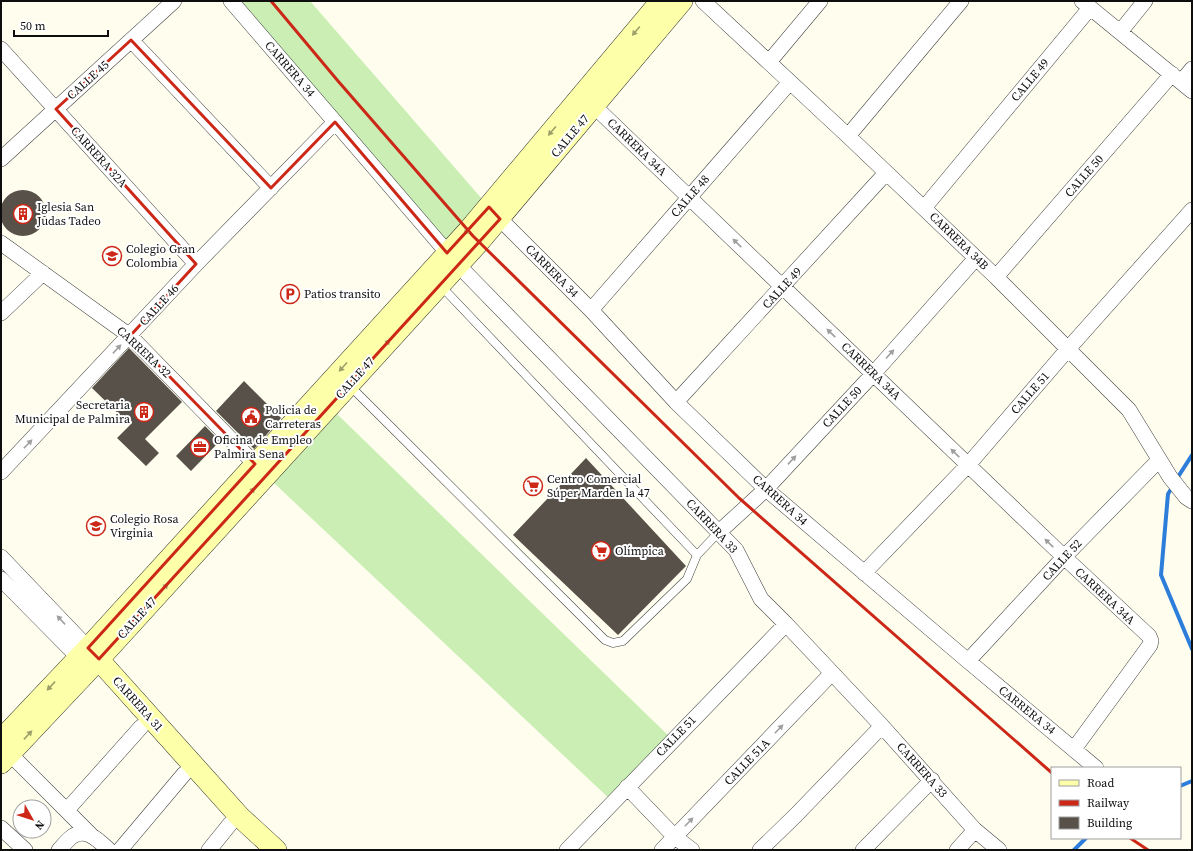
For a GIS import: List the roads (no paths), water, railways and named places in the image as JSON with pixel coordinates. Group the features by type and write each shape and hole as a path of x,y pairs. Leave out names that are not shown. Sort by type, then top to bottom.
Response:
{"main road":[{"name":"CALLE 47","path":"494,213 661,1"},
{"name":"CALLE 47","path":"4,752 88,658 255,464 453,259 594,106 682,1"},
{"name":"CALLE 47","path":"88,658 349,385 440,285 453,259"},
{"name":"CARRERA 31","path":"88,658 141,727 276,850"},
{"name":"CARRERA 31","path":"88,658 182,765 230,824 257,850"}],"street":[{"name":"CALLE 45","path":"1,159 174,1"},
{"name":"CARRERA 34","path":"231,1 453,259"},
{"name":"CARRERA 34B","path":"703,1 996,277 1129,410 1170,477 1189,499"},
{"path":"769,62 820,1"},
{"path":"848,136 961,1"},
{"path":"1120,32 1145,1"},
{"path":"1086,4 1182,82"},
{"name":"CALLE 49","path":"924,208 1086,4"},
{"path":"131,40 270,188"},
{"name":"CARRERA 32A","path":"1,49 196,264"},
{"name":"CALLE 50","path":"996,277 1182,82 1192,69"},
{"name":"CALLE 48","path":"591,310 790,82"},
{"name":"CARRERA 34A","path":"594,106 874,373 1064,557 1149,636 1150,641 1148,647 1074,749"},
{"name":"CALLE 46","path":"1,472 196,264 335,122"},
{"name":"CALLE 49","path":"676,402 886,173"},
{"name":"CALLE 51","path":"864,573 968,465 1068,349 1192,210"},
{"name":"CARRERA 34","path":"494,213 591,310 676,402 766,488 864,573 1095,767"},
{"name":"CARRERA 32","path":"1,243 130,336 255,464"},
{"name":"CALLE 50","path":"719,532 766,488 874,373 976,258"},
{"name":"CARRERA 33","path":"453,259 736,550 761,599 882,726 932,780 975,830 999,850"},
{"path":"1,313 43,273"},
{"name":"CALLE 52","path":"968,661 1064,557 1159,460"},
{"name":"CARRERA 31","path":"1,557 20,577 88,658"},
{"path":"4,588 20,577"},
{"name":"CARRERA 31","path":"4,588 88,658"},
{"name":"CALLE 51","path":"567,850 786,624"},
{"name":"CALLE 51A","path":"662,850 832,673"},
{"path":"760,850 796,816 882,726"},
{"path":"67,810 141,727"},
{"path":"4,752 67,810 87,834 109,850"},
{"path":"120,850 182,765"},
{"path":"864,850 932,780"},
{"path":"628,787 675,837 692,850"},
{"path":"209,850 230,824"},
{"path":"1,828 25,850"},
{"path":"957,850 975,830"},
{"path":"59,850 73,835 87,834"}],"lane":[{"path":"440,285 698,555"},
{"path":"349,385 604,640 613,643 623,641 687,579 698,555 719,532"}],"waterway":[{"path":"1176,480 1192,455"},
{"path":"1173,486 1168,494 1161,575 1192,649"},
{"path":"1181,786 1192,781"},
{"path":"1074,850 1085,839"}],"railway":[{"path":"271,1 338,81 473,236 739,498 1051,772"},
{"path":"1132,839 1148,850"}],"place":[{"name":"Iglesia San Judas Tadeo","path":"23,214"},
{"name":"Colegio Gran Colombia","path":"112,256"},
{"name":"Patios transito","path":"290,294"},
{"name":"Secretaria Municipal de Palmira","path":"144,412"},
{"name":"Policia de Carreteras","path":"251,417"},
{"name":"Oficina de Empleo Palmira Sena","path":"200,447"},
{"name":"Centro Comercial Súper Marden la 47","path":"533,486"},
{"name":"Colegio Rosa Virginia","path":"96,526"},
{"name":"Olímpica","path":"601,551"}]}
